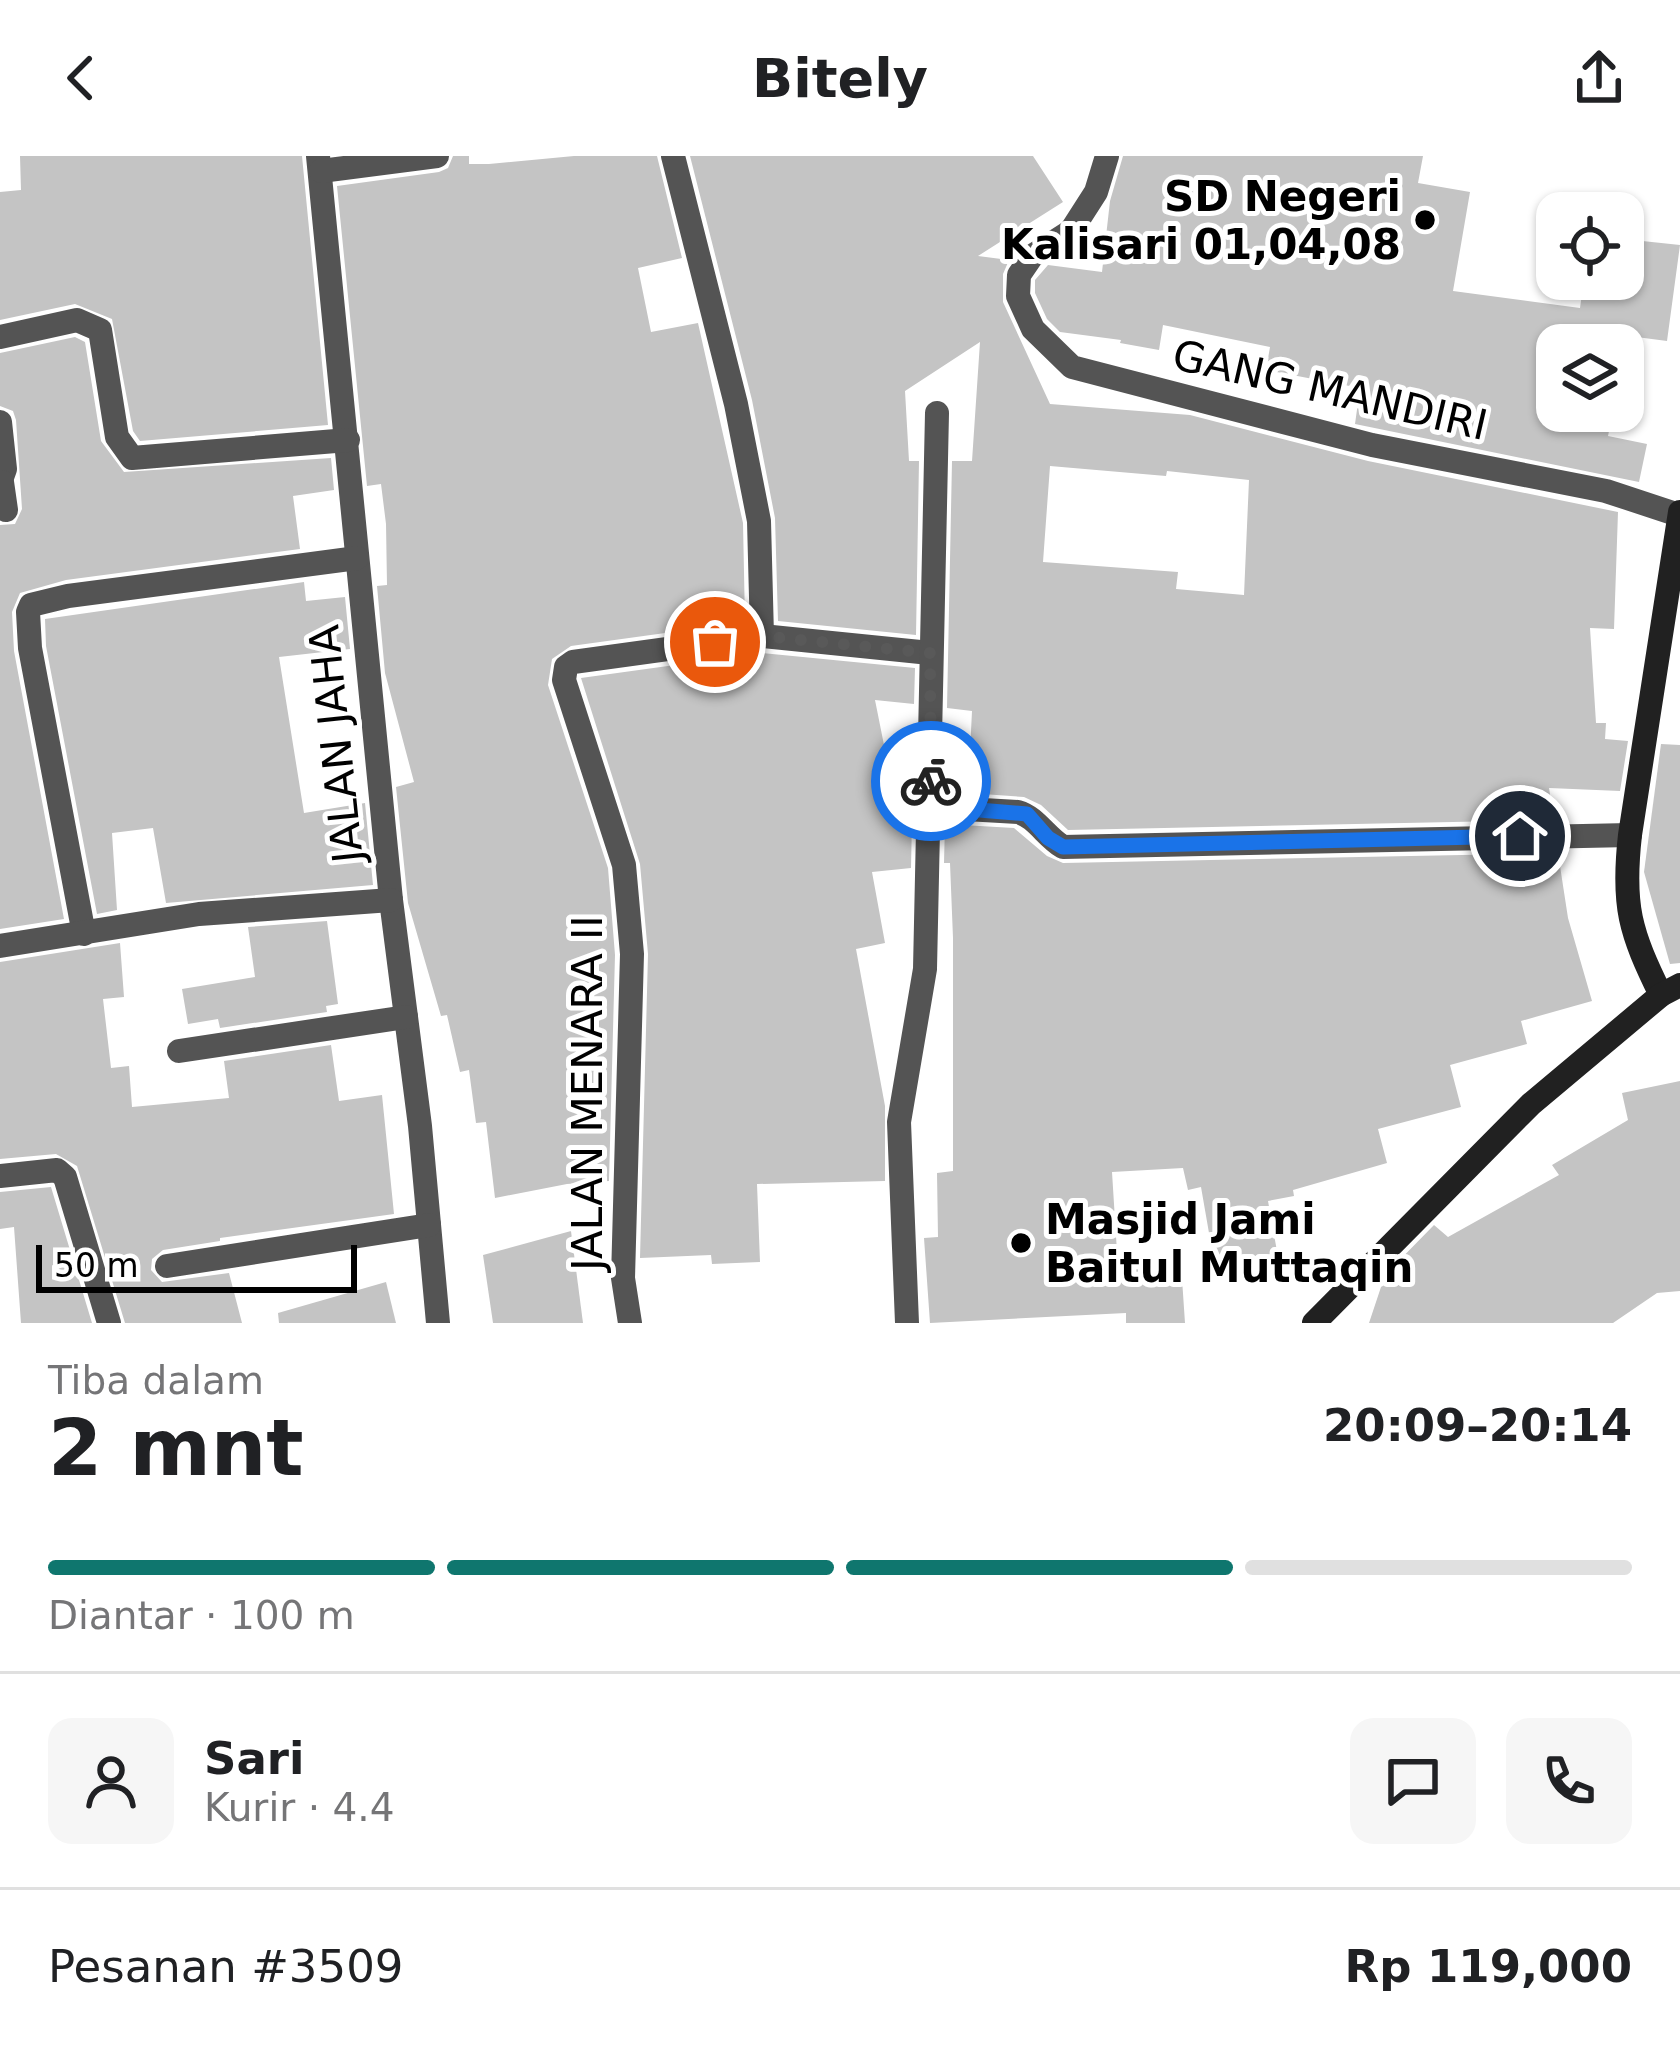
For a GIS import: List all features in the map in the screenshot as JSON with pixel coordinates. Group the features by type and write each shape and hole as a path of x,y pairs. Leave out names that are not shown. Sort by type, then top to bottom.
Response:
{"street":[{"path":"319,164 436,156"},
{"path":"673,156 736,404 759,521 762,636"},
{"name":"GANG MANDIRI","path":"1107,156 1096,192 1071,232 1032,256 1019,275 1018,296 1033,328 1072,367 1372,446 1606,490 1680,513"},
{"name":"JALAN JAHA","path":"319,164 438,1323"},
{"path":"0,337 77,320 100,330 117,437 132,458 348,440"},
{"path":"907,1323 899,1122 925,969 937,412"},
{"path":"0,422 5,510"},
{"path":"1314,1323 1531,1104 1671,990 1638,948 1626,905 1630,835 1680,513"},
{"path":"84,934 30,648 31,605 68,596 357,558"},
{"name":"JALAN MENARA II","path":"630,1323 623,1278 632,954 624,865 563,673 573,662 762,636 930,653"},
{"path":"931,806 1027,814 1063,847 1630,835"},
{"path":"0,946 199,914 391,900"},
{"path":"179,1051 406,1017"},
{"path":"0,1176 57,1170 69,1185 109,1323"},
{"path":"167,1266 429,1225"}],"building":[{"path":"20,156 302,156 328,425 140,441 133,431 112,319 75,304 0,320 0,192 21,190"},
{"path":"453,156 469,156 469,164 489,164 574,156 657,156 682,258 638,268 651,332 698,323 743,523 745,622 571,646 552,659 548,685 608,868 615,955 609,1181 495,1198 486,1122 476,1123 469,1070 460,1072 447,1015 441,1016 408,903 396,787 414,782 385,673 377,586 387,585 386,524 381,484 367,486 337,186 439,172 448,168"},
{"path":"690,156 1033,156 1063,202 978,256 1009,260 1003,274 1003,302 1050,404 1190,415 1368,461 1618,512 1614,629 1590,628 1596,723 1606,723 1605,739 1628,741 1620,791 1549,788 1554,820 1068,830 1041,805 1024,797 968,793 972,711 947,708 952,461 972,461 980,342 905,391 909,461 919,461 916,635 778,621 775,518 752,400","holes":["1050,466 1166,476 1167,471 1249,480 1244,595 1176,589 1178,572 1043,562"]},
{"path":"1123,156 1423,156 1418,183 1470,192 1453,291 1580,308 1581,300 1644,300 1644,241 1680,245 1667,341 1644,338 1644,324 1536,324 1536,432 1609,432 1608,436 1647,444 1639,482 1355,424 1360,388 1266,370 1270,347 1163,325 1159,350 1060,332 1047,319 1035,293 1035,280 1048,265 1102,272 1110,201"},
{"path":"75,337 85,342 101,441 124,472 331,458 334,490 293,496 300,549 66,580 20,593 12,612 14,651 64,919 0,929 0,525 15,524 22,509 16,420 13,411 0,406 0,353"},
{"path":"304,582 306,601 345,597 350,649 279,657 304,813 365,803 373,885 166,903 153,828 112,833 117,910 97,914 46,646 45,619"},
{"path":"762,653 915,668 914,704 875,700 899,820 912,820 911,868 872,872 885,943 856,949 885,1106 885,1181 757,1184 760,1262 712,1264 711,1255 640,1258 648,954 640,864 581,678"},
{"path":"1661,744 1680,745 1680,963 1670,964 1644,872"},
{"path":"945,824 1014,828 1047,856 1063,863 1558,853 1568,918 1592,1001 1521,1021 1527,1044 1450,1065 1461,1107 1378,1129 1387,1163 1268,1201 1280,1268 1217,1279 1201,1187 1188,1190 1183,1168 1112,1172 1118,1268 1181,1264 1185,1323 1126,1323 1126,1313 930,1323 924,1238 938,1237 937,1173 953,1171 953,938 950,863 944,863"},
{"path":"327,921 338,1004 326,1006 327,1012 220,1028 218,1019 188,1024 182,989 255,977 248,927"},
{"path":"120,943 124,997 103,999 111,1068 129,1066 132,1107 229,1098 224,1061 331,1045 339,1101 382,1095 394,1214 220,1238 163,1250 152,1259 151,1270 162,1282 229,1273 242,1323 125,1323 77,1166 56,1154 0,1159 0,962"},
{"path":"1680,1081 1680,1291 1657,1293 1613,1323 1369,1323 1385,1275 1434,1225 1448,1237 1559,1175 1552,1165 1628,1120 1622,1093"},
{"path":"51,1187 92,1323 21,1323 14,1227 0,1229 0,1192"},
{"path":"571,1231 583,1323 493,1323 483,1255"},
{"path":"386,1282 396,1323 279,1323 278,1313"}],"way so far":[{"path":"715,642 762,636 930,653 931,781"}],"place":[{"name":"SD Negeri Kalisari 01,04,08","path":"1425,220"},
{"name":"Masjid Jami Baitul Muttaqin","path":"1021,1243"}],"route":[{"path":"931,781 931,806 1027,814 1063,847 1520,836"}]}
